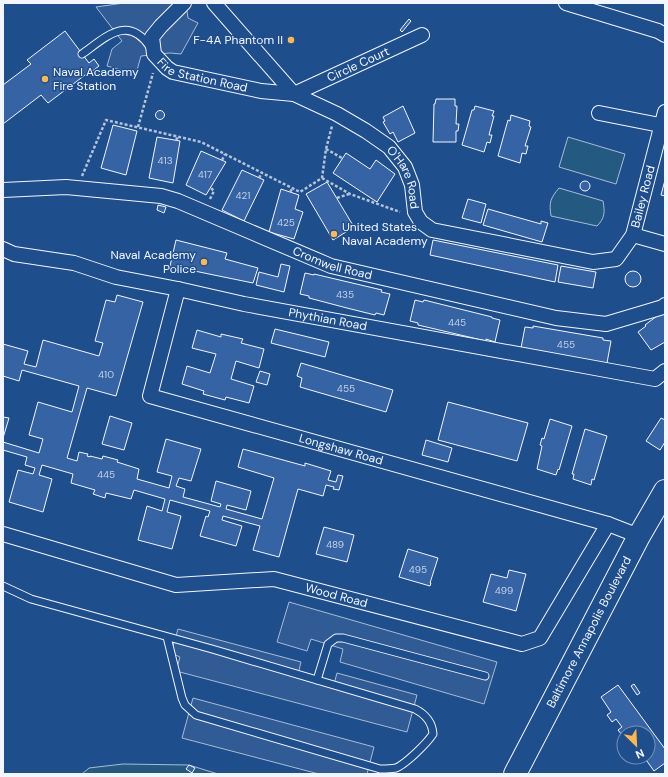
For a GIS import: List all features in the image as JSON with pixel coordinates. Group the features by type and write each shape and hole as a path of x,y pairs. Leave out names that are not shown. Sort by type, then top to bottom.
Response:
{"main road":[{"name":"Baltimore Annapolis Boulevard","path":"515,774 639,536 665,491"}],"street":[{"name":"Fire Station Road","path":"184,3 152,37 154,54 167,68 173,72 261,91 294,94"},
{"name":"O'Hare Road","path":"214,3 294,94 337,114 366,130 389,146 405,167 412,186 415,212 421,222 432,230 593,262 616,259 633,236"},
{"path":"566,3 658,31 665,35"},
{"name":"Circle Court","path":"294,94 422,35"},
{"path":"599,113 664,121"},
{"name":"Bailey Road","path":"633,236 664,121"},
{"name":"Cromwell Road","path":"3,190 66,187 161,196 178,201 331,266 556,318 606,324 663,307 665,305"},
{"path":"633,236 665,244"},
{"name":"Phythian Road","path":"3,249 14,254 74,263 116,277 244,304 660,375"},
{"name":"Longshaw Road","path":"178,289 150,396 608,524 639,536"},
{"name":"Wood Road","path":"3,534 176,586 274,579 522,644 540,638 608,524"}],"lane":[{"path":"82,54 102,40 122,30 129,30 144,38 154,54"},
{"path":"3,586 31,599 167,637 415,709 422,712 429,719 433,728 433,734 425,745 397,768 380,769 196,715 185,705 182,698 167,637"},
{"path":"317,680 328,644 336,638 343,638 485,676"}],"path":[{"path":"138,127 153,73"},
{"path":"80,180 106,120 120,125 138,127 201,142 300,192 322,178 326,149 332,124"},
{"path":"326,149 342,158"},
{"path":"222,160 225,154"},
{"path":"259,178 262,173"},
{"path":"322,178 350,194 405,214"},
{"path":"210,200 214,191 211,188"},
{"path":"290,192 293,188"},
{"path":"337,198 350,194"}],"shaded area":[{"path":"124,3 174,3 187,11 188,18 198,23 181,54 170,53 141,56 136,74 107,66 112,49 122,41 96,7"},
{"path":"568,137 625,154 616,184 559,167"},
{"path":"559,188 603,201 604,215 597,226 551,216 551,201"},
{"path":"289,602 497,662 484,704 340,662 343,649 311,639 307,651 277,642"},
{"path":"178,629 301,662 298,674 334,684 337,673 417,695 407,732 176,671 180,657 171,653"},
{"path":"193,698 374,747 367,774 319,774 182,738"},
{"path":"123,764 189,765 218,774 82,774 89,768"}],"building":[{"path":"409,19 411,21 402,32 400,30"},
{"name":"Naval Academy Fire Station","path":"65,31 89,63 94,59 99,66 48,103 41,95 3,124 3,85 31,64 27,60"},
{"path":"436,99 455,99 455,106 457,106 456,124 459,124 458,131 456,131 456,142 433,142 434,104"},
{"path":"403,106 415,133 398,142 393,132 390,134 383,122 385,121 383,117"},
{"path":"475,106 494,111 489,135 492,135 490,143 487,142 484,152 462,145 472,110 474,110"},
{"path":"160,110 165,115 160,120 155,115"},
{"path":"511,115 530,121 529,126 531,127 525,146 528,146 526,154 522,153 520,163 498,156 508,120 510,121"},
{"path":"113,125 137,131 126,175 101,168"},
{"path":"157,137 180,141 173,183 149,178"},
{"path":"201,151 226,162 206,195 186,185"},
{"path":"346,153 370,169 376,160 395,174 377,202 333,173"},
{"path":"242,170 264,180 244,221 222,210"},
{"path":"665,180 665,196 661,195"},
{"path":"585,181 590,186 585,191 580,186"},
{"path":"327,182 354,227 333,240 306,194"},
{"path":"281,189 299,195 295,209 303,212 294,239 269,232"},
{"path":"468,199 486,204 481,223 462,218"},
{"path":"158,205 166,207 164,213 157,210"},
{"path":"488,209 541,224 541,221 548,223 542,242 483,225"},
{"name":"Naval Academy Police","path":"176,240 227,253 225,259 258,268 253,283 170,266"},
{"path":"433,240 558,265 555,282 430,255"},
{"path":"281,264 290,266 284,292 256,285 259,272 278,277"},
{"path":"561,266 596,272 593,288 558,282"},
{"path":"633,271 639,273 641,279 639,285 633,287 627,285 625,279 627,273"},
{"path":"305,273 382,290 381,292 390,294 384,315 376,313 375,315 347,308 309,298 309,296 300,294"},
{"path":"117,295 143,302 116,396 87,388 67,458 77,461 79,452 88,454 87,456 90,457 102,459 103,456 118,460 117,462 139,469 137,479 169,488 172,476 157,472 166,439 201,449 191,481 179,478 176,486 185,489 183,497 220,507 221,504 211,501 216,481 251,491 246,510 227,505 226,509 262,519 274,478 238,467 243,449 305,466 305,463 331,471 328,480 336,482 338,475 343,476 339,490 333,489 334,487 326,485 323,496 298,489 279,557 253,550 260,526 223,516 222,520 242,526 236,546 200,536 206,516 208,517 210,511 170,500 167,512 181,516 172,549 138,540 147,506 162,511 165,499 134,490 131,499 106,493 105,498 93,494 95,490 71,483 73,474 42,465 39,475 52,479 43,512 9,502 18,470 33,474 35,468 25,465 27,457 3,450 3,442 39,453 43,439 29,435 38,402 72,412 79,386 22,370 19,381 3,376 3,344 28,351 24,364 36,367 43,340 99,356 103,343 95,341 106,300 115,302"},
{"path":"415,300 423,302 424,300 500,320 495,342 418,325 418,323 410,321"},
{"path":"665,310 665,342 651,350 638,332"},
{"path":"533,326 603,338 603,340 611,341 607,363 598,363 529,351 530,349 521,348 525,327 533,328"},
{"path":"275,329 329,342 325,357 271,343"},
{"path":"197,330 221,337 221,334 243,339 241,343 264,349 259,368 236,361 231,379 254,386 249,403 226,397 225,400 203,394 204,391 182,384 187,366 210,373 216,354 192,348"},
{"path":"301,363 393,390 386,412 300,387 302,378 297,376"},
{"path":"260,371 270,374 267,385 256,382"},
{"path":"448,402 528,423 517,461 438,440"},
{"path":"110,416 132,423 124,450 102,444"},
{"path":"3,417 9,418 3,438"},
{"path":"661,418 665,420 665,442 660,450 646,441"},
{"path":"550,419 572,426 559,470 558,469 556,475 537,469 542,446 540,445 542,438 544,439"},
{"path":"585,429 607,436 594,480 592,479 591,485 573,479 574,474 572,474"},
{"path":"426,440 452,448 448,462 422,455"},
{"path":"324,527 354,535 347,562 316,554"},
{"path":"408,549 438,558 430,586 399,577"},
{"path":"509,570 526,574 516,611 483,602 491,574 507,578"},
{"path":"634,684 640,693 637,695 631,686"},
{"path":"618,685 647,725 620,725 616,719 612,722 607,715 611,712 601,697"},
{"path":"656,737 665,749 665,763 654,771 650,765 656,765"},
{"path":"189,765 195,768 192,773 186,769"}],"place":[{"name":"F-4A Phantom II","path":"291,40"},
{"name":"Naval Academy Fire Station","path":"45,79"},
{"name":"United States Naval Academy","path":"334,234"},
{"name":"Naval Academy Police","path":"204,262"}]}
